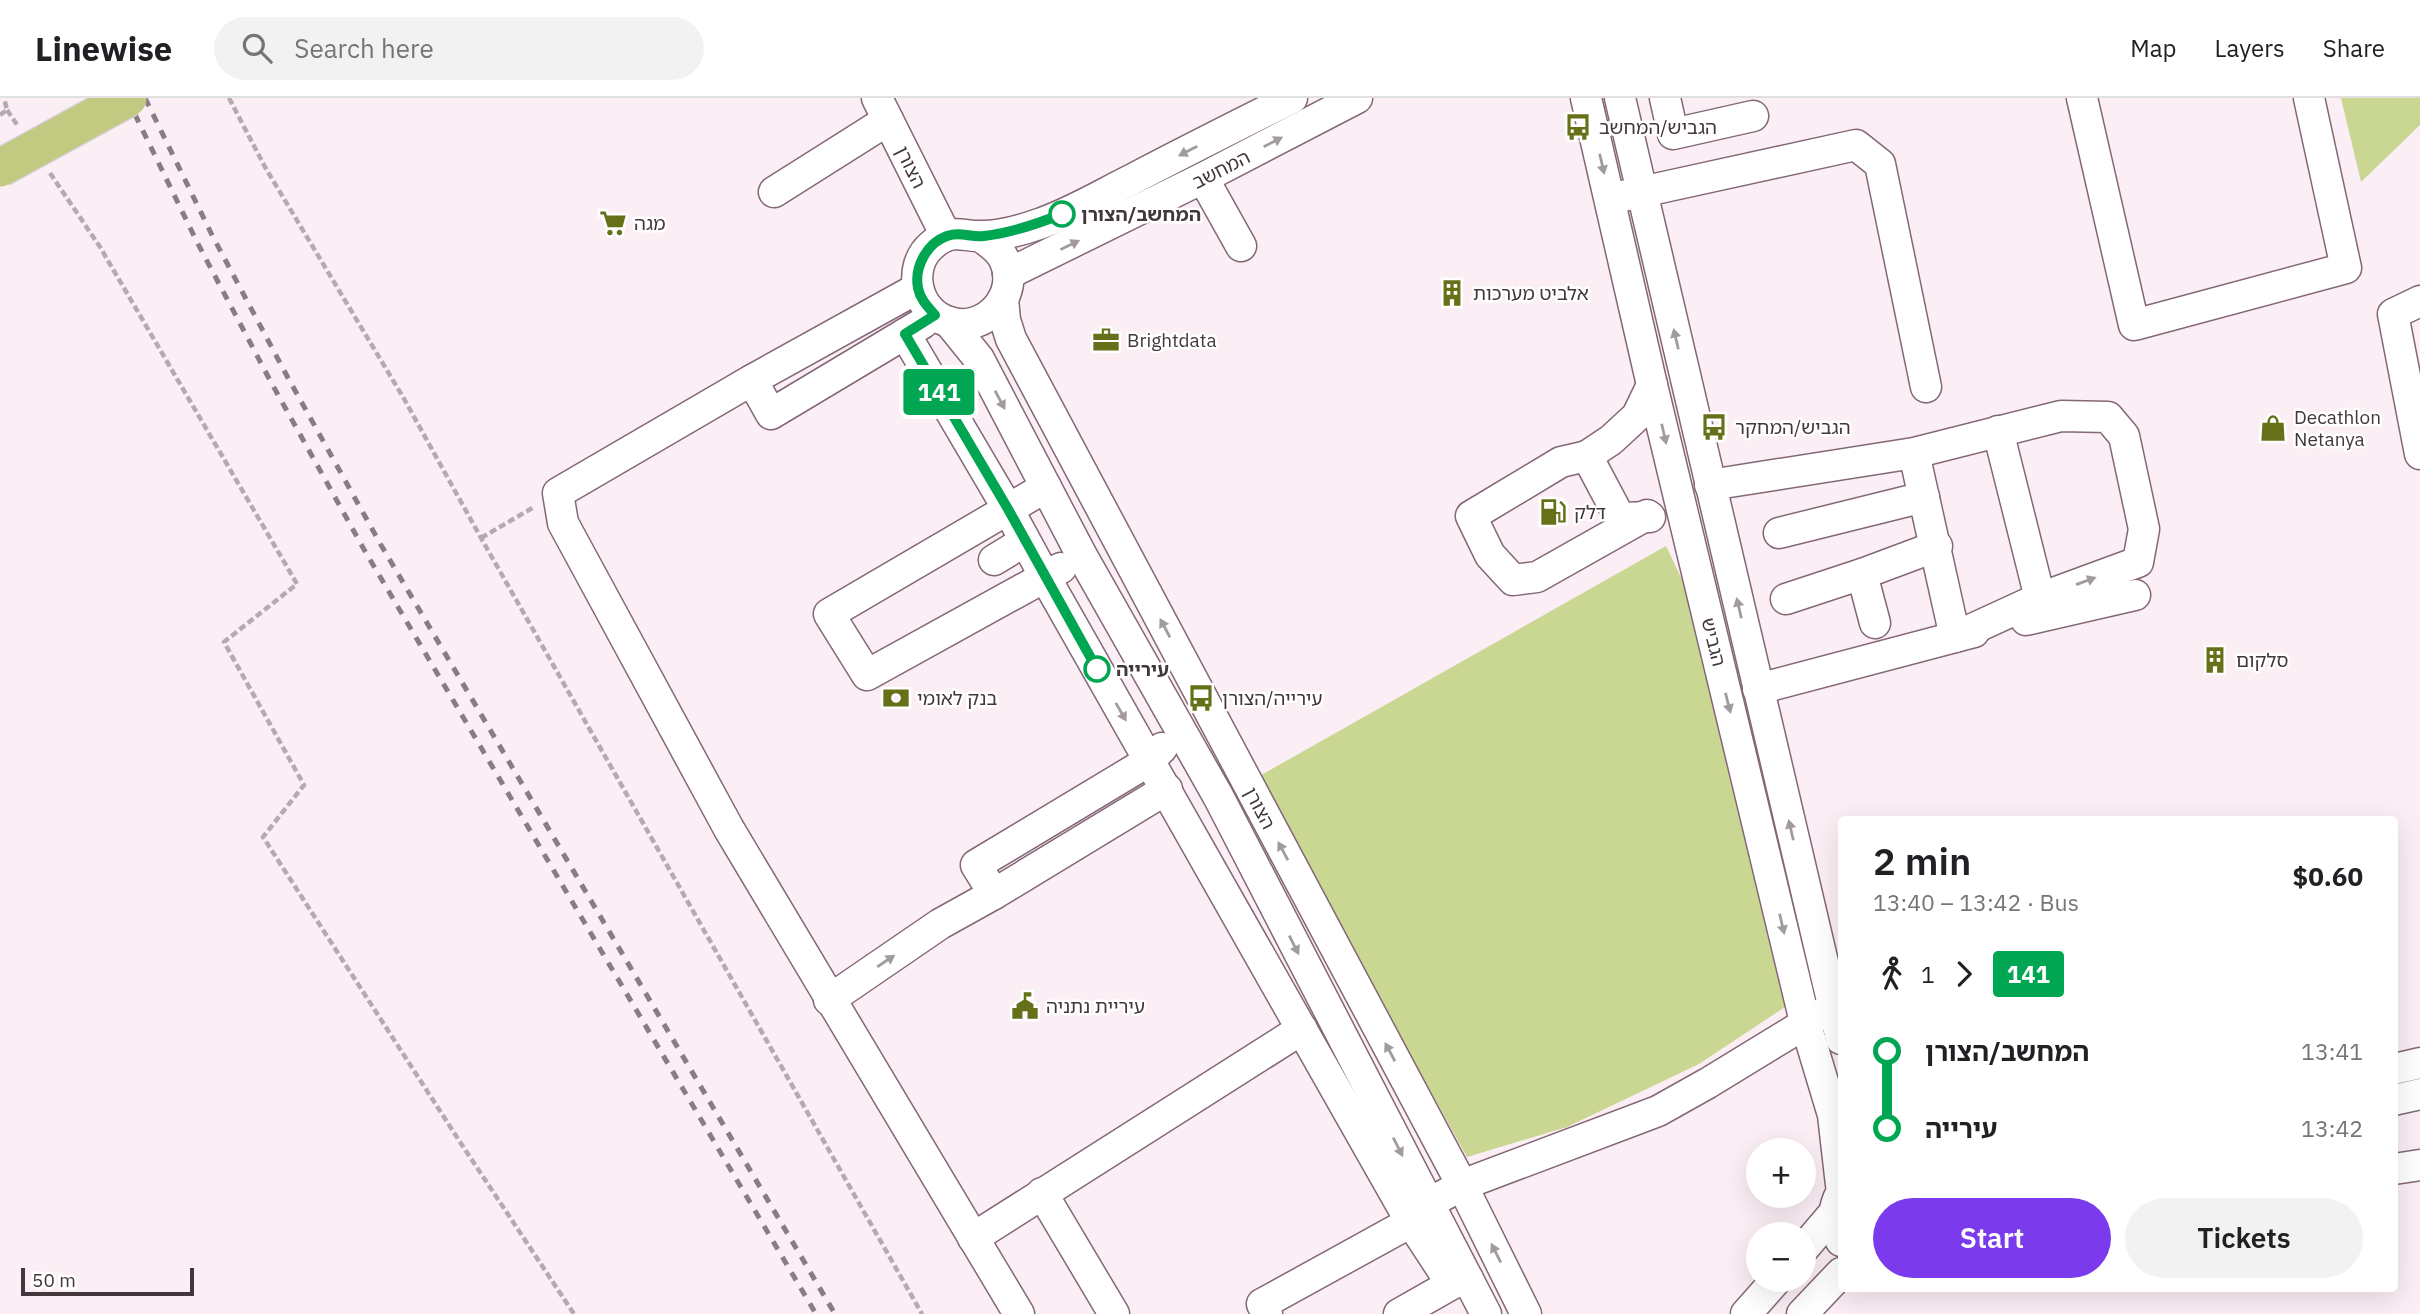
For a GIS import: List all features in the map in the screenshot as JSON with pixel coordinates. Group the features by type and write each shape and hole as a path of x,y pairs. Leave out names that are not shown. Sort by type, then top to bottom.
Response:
{"main road":[{"path":"0,168 128,98"}],"street":[{"name":"המחשב","path":"981,237 1038,224 1062,214 1292,98"},
{"name":"המחשב","path":"1006,287 1203,178 1357,98"},
{"name":"הגביש","path":"1586,98 1805,1022 1833,1115 1838,1192"},
{"name":"הגביש","path":"1620,98 1758,689 1834,990 1838,1018"},
{"path":"1665,98 1673,134 1751,107 1765,166"},
{"path":"2082,98 2134,325 2346,268 2309,98"},
{"path":"774,192 883,109"},
{"name":"הצורן","path":"883,109 946,236"},
{"path":"1610,199 1856,145 1880,164 1926,387"},
{"path":"1203,178 1241,246"},
{"path":"961,233 981,237 995,246 1004,259 1006,287 994,312 982,320 966,324 942,319 923,302 918,288 918,268 922,257 932,245 946,236 961,233"},
{"name":"הצורן","path":"1006,287 1005,320 1012,339 1462,1185 1526,1314"},
{"path":"918,288 752,380 558,493 564,523 570,535 729,829 1019,1314"},
{"path":"2420,301 2393,314 2420,454"},
{"path":"752,380 771,414 905,334 942,319"},
{"name":"הצורן","path":"942,319 979,359 1082,556 1218,796 1419,1213 1460,1282 1486,1314"},
{"path":"905,334 1008,509 1302,1029 1419,1213"},
{"path":"1647,515 1537,577 1513,580 1490,555 1471,516 1561,462 1587,456 1611,440 1637,416 1652,385"},
{"path":"1710,485 1914,453 2061,416 2108,417 2124,436 2144,529 2138,562 2040,598 1955,637"},
{"path":"1998,431 2040,598"},
{"path":"1914,453 1937,546 1955,637"},
{"path":"1587,456 1620,518 1647,515 1687,533"},
{"path":"1046,487 829,614 867,675 1082,556"},
{"path":"1779,533 1924,497"},
{"path":"994,560 1025,541"},
{"path":"1786,599 1937,546"},
{"path":"1862,574 1875,624"},
{"path":"1758,689 1888,657 1955,637 2135,595"},
{"path":"994,894 976,865 1149,761 1180,731"},
{"path":"1218,796 1245,779"},
{"path":"829,1000 940,924 1167,789"},
{"path":"1267,1314 1262,1304 1462,1185 1658,1111 1708,1083 1805,1022 1834,990"},
{"path":"973,1238 1302,1029"},
{"path":"2398,1068 2420,1063"},
{"path":"2398,1099 2420,1094"},
{"path":"2398,1168 2420,1165"},
{"path":"1042,1193 1114,1314"},
{"path":"1816,1234 1838,1209"},
{"path":"1802,1314 1838,1276"},
{"path":"1398,1314 1460,1282"},
{"path":"1746,1314 1765,1292"}],"path":[{"path":"5,98 8,110 23,133"},
{"path":"229,98 265,167 403,397 922,1314"},
{"path":"0,115 8,110"},
{"path":"46,167 100,247 297,583 225,642 304,785 263,837 461,1145 574,1314"},
{"path":"481,538 558,493"}],"green space":[{"path":"2341,98 2420,98 2420,125 2361,182"},
{"path":"1666,546 1685,586 1788,1005 1699,1064 1567,1127 1467,1157 1256,778"}],"railway":[{"path":"127,98 197,242 366,553 816,1314"},
{"path":"145,98 212,235 381,545 835,1314"}],"bus line":[{"name":"141","path":"1062,214 1038,224 981,237 961,233 946,236 932,245 922,257 918,268 918,288 923,302 935,315 905,334 1008,509 1097,669"}],"place":[{"name":"הגביש/המחשב","path":"1578,127"},
{"name":"המחשב/הצורן","path":"1062,214"},
{"name":"מגה","path":"613,223"},
{"name":"אלביט מערכות","path":"1452,293"},
{"name":"Brightdata","path":"1106,340"},
{"name":"הגביש/המחקר","path":"1714,427"},
{"name":"Decathlon Netanya","path":"2273,428"},
{"name":"דלק","path":"1553,512"},
{"name":"סלקום","path":"2215,660"},
{"name":"עירייה","path":"1097,669"},
{"name":"בנק לאומי","path":"896,698"},
{"name":"עירייה/הצורן","path":"1201,698"},
{"name":"עיריית נתניה","path":"1025,1006"}]}
